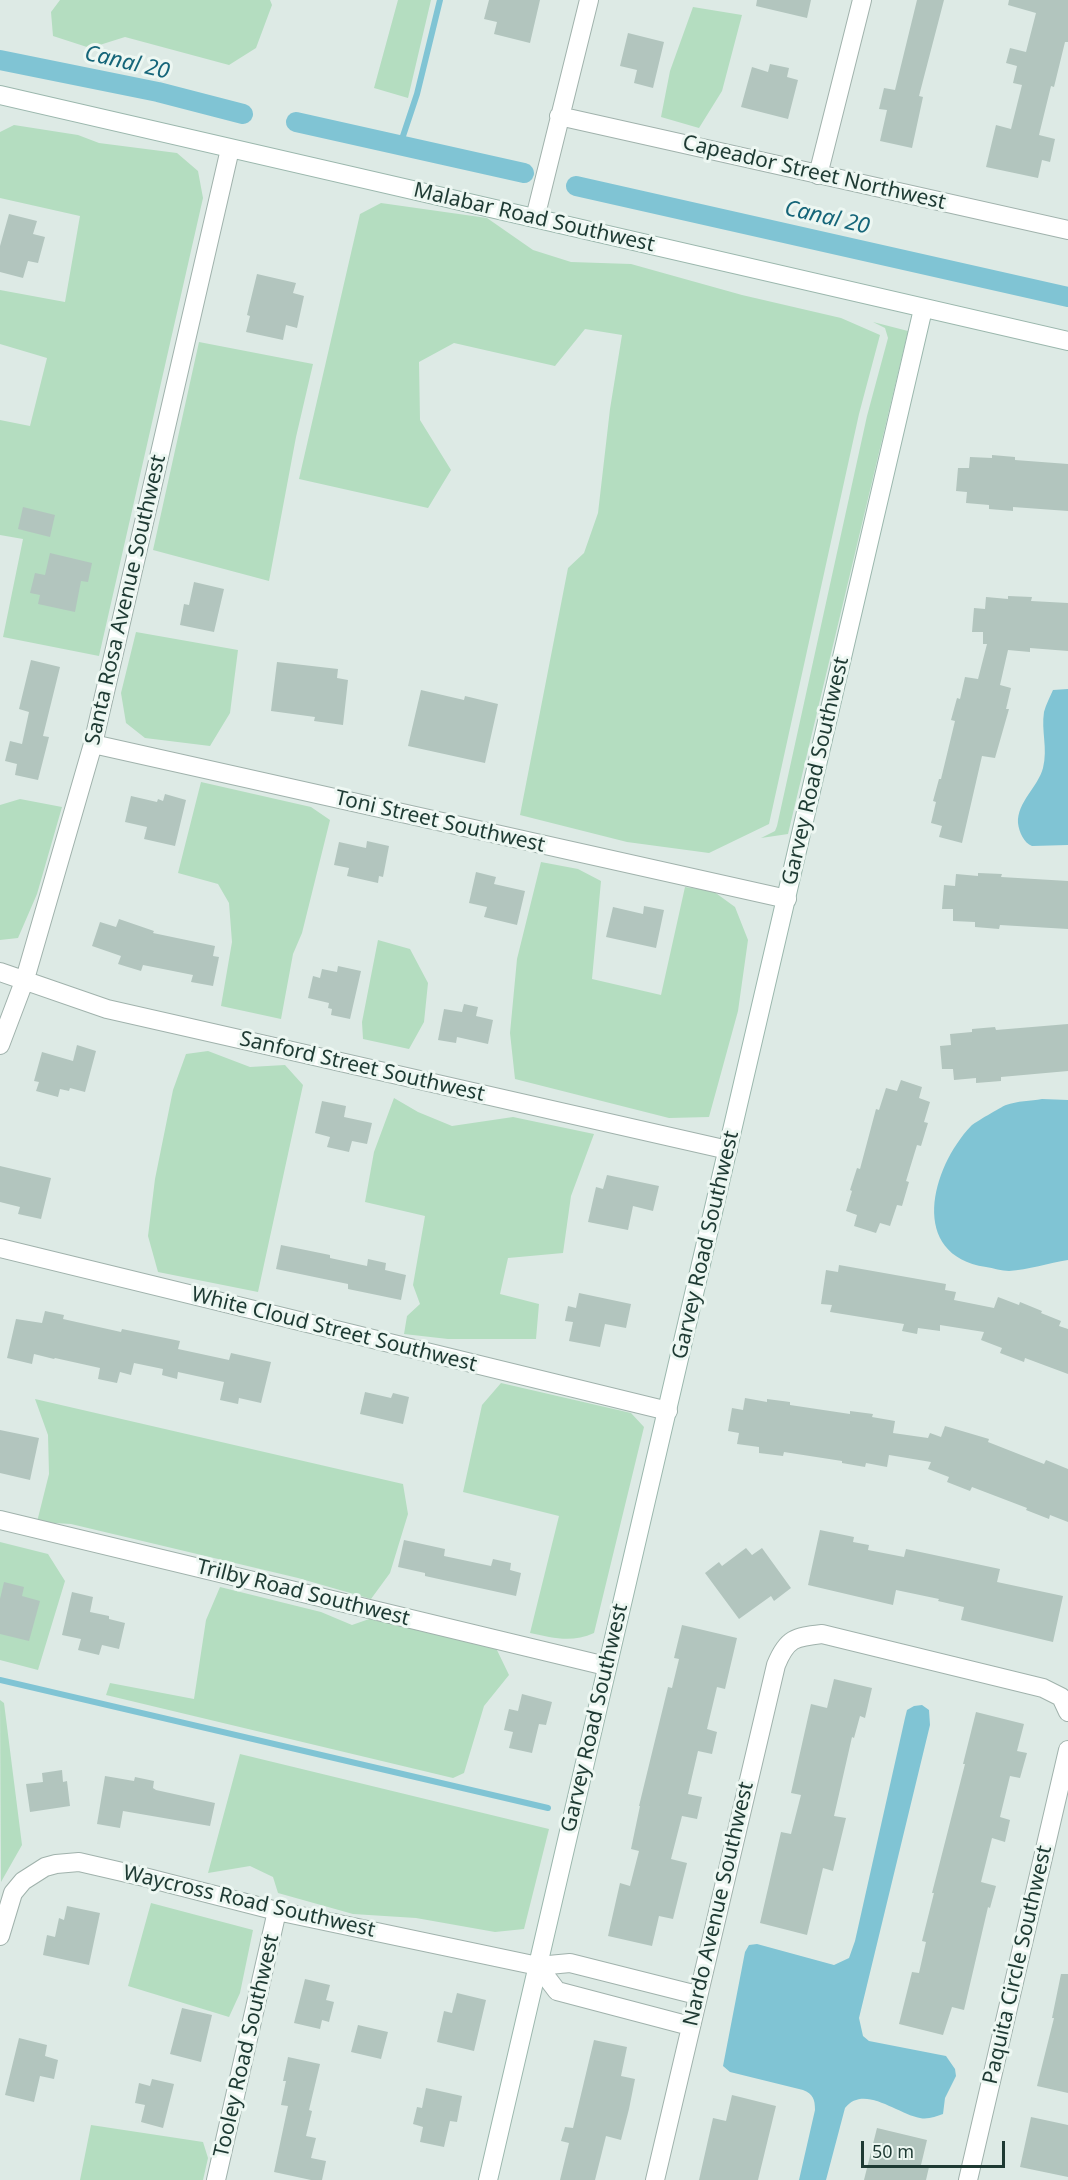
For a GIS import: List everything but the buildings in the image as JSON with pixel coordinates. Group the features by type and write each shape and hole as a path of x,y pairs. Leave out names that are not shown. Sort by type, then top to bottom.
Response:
{"street":[{"path":"535,218 589,0"},
{"path":"818,175 862,0"},
{"name":"Malabar Road Southwest","path":"0,95 1068,341"},
{"name":"Capeador Street Northwest","path":"559,116 1068,230"},
{"name":"Santa Rosa Avenue Southwest","path":"0,1045 24,979 93,744 230,149"},
{"name":"Garvey Road Southwest","path":"488,2180 923,309"},
{"name":"Toni Street Southwest","path":"93,744 787,899"},
{"name":"Sanford Street Southwest","path":"0,972 107,1009 728,1150"},
{"name":"White Cloud Street Southwest","path":"0,1248 668,1411"},
{"name":"Trilby Road Southwest","path":"0,1520 606,1666"},
{"name":"Nardo Avenue Southwest","path":"655,2180 776,1665 783,1647 798,1636 822,1634 1043,1688 1061,1697 1068,1712"},
{"name":"Paquita Circle Southwest","path":"968,2180 1068,1750"},
{"name":"Waycross Road Southwest","path":"0,1936 13,1893 23,1881 45,1867 67,1863 100,1866 277,1911 538,1966 570,1963 698,1995"},
{"name":"Tooley Road Southwest","path":"216,2180 277,1911"},
{"path":"538,1966 557,1991 690,2026"}],"green space":[{"path":"60,0 270,0 272,5 256,48 229,65 125,37 90,48 53,36 51,12"},
{"path":"398,0 431,0 408,98 374,88"},
{"path":"693,7 742,15 722,91 699,128 661,117 670,71"},
{"path":"14,125 78,135 99,143 177,153 198,171 203,198 99,656 3,637 23,539 0,535 0,420 30,426 47,358 0,344 0,290 65,302 80,216 0,198 0,132"},
{"path":"381,203 487,218 533,250 571,262 631,264 742,295 841,318 880,335 859,414 769,824 709,853 627,842 520,815 568,568 584,553 598,513 610,409 622,335 585,329 555,366 454,343 419,362 420,420 451,470 428,508 299,479 360,214"},
{"path":"873,322 908,331 788,834 761,838 775,831 777,826 867,416 888,338 885,328"},
{"path":"199,342 313,364 296,437 269,581 153,550"},
{"path":"136,632 238,650 230,713 210,746 145,738 126,723 121,693"},
{"path":"201,782 311,807 330,820 302,933 293,954 281,1019 221,1006 232,942 229,903 218,884 178,873"},
{"path":"20,799 62,807 37,894 18,938 0,940 0,805"},
{"path":"541,862 578,869 601,881 592,979 661,995 685,887 713,891 735,907 748,940 738,1011 709,1117 669,1118 515,1079 510,1033 517,959"},
{"path":"378,940 410,949 428,983 424,1022 409,1049 363,1039 362,1022"},
{"path":"208,1051 250,1067 285,1065 303,1085 258,1292 158,1272 148,1236 155,1179 173,1090 186,1054"},
{"path":"394,1098 418,1112 452,1126 513,1117 594,1134 571,1196 563,1253 508,1258 500,1294 539,1304 536,1339 448,1339 404,1334 407,1316 420,1304 413,1285 425,1216 365,1202 374,1152"},
{"path":"501,1383 631,1413 644,1427 594,1633 586,1636 562,1639 530,1633 559,1516 463,1492 482,1405"},
{"path":"35,1399 403,1484 408,1514 390,1573 371,1599 298,1578 71,1524 37,1522 49,1474 48,1435"},
{"path":"0,1542 48,1554 65,1581 38,1670 0,1660"},
{"path":"220,1587 321,1612 352,1625 372,1618 496,1648 509,1675 484,1706 464,1773 453,1778 106,1695 110,1683 194,1699 206,1620"},
{"path":"0,1700 4,1703 22,1845 1,1882"},
{"path":"240,1754 549,1829 524,1929 495,1932 416,1918 353,1914 278,1893 273,1877 250,1866 208,1873"},
{"path":"151,1903 253,1930 240,1993 229,2017 128,1986"},
{"path":"91,2125 203,2142 208,2158 203,2180 80,2180"}],"water":[{"path":"1068,689 1068,845 1032,846 1024,840 1021,833 1018,823 1019,815 1024,801 1043,768 1045,753 1043,719 1046,706 1053,690"},
{"path":"1042,1099 1068,1100 1068,1260 1003,1271 961,1259 945,1246 936,1228 934,1208 945,1164 973,1124 1006,1105"},
{"path":"922,1705 929,1710 930,1725 859,2018 863,2036 869,2041 946,2056 955,2069 956,2076 945,2098 943,2114 932,2118 911,2115 881,2102 862,2099 853,2101 845,2108 826,2180 799,2180 815,2110 813,2097 803,2090 730,2072 723,2066 745,1952 749,1945 757,1944 834,1965 849,1958 855,1941 907,1710"}],"waterway":[{"path":"400,145 417,94 440,0"},
{"name":"Canal 20","path":"0,60 158,92 243,114"},
{"name":"Canal 20","path":"296,122 524,173"},
{"name":"Canal 20","path":"576,186 1068,297"},
{"path":"0,1680 548,1808"}]}
